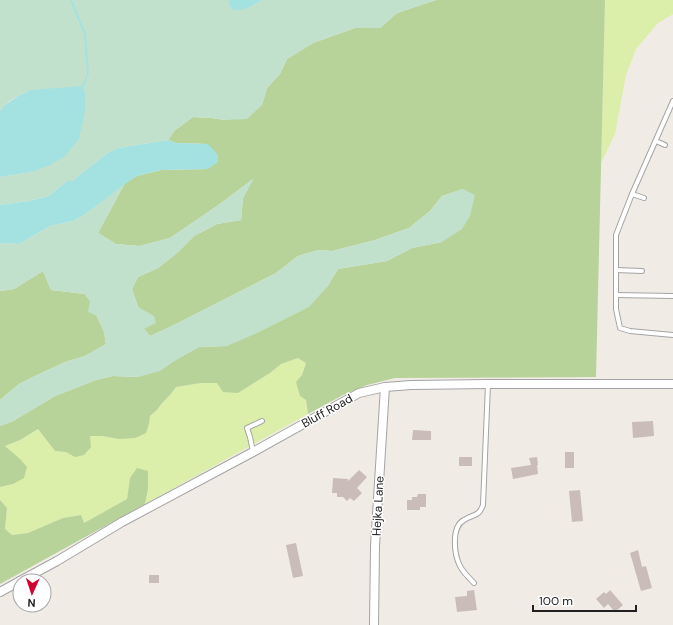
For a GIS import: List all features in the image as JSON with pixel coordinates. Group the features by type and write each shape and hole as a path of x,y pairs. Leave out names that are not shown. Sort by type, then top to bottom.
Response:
{"street":[{"name":"Bluff Road","path":"35,573 122,522 359,393 411,385 673,384"},
{"name":"Hejka Lane","path":"374,625 375,546 385,388"},
{"name":"Bluff Road","path":"0,592 12,585"}],"lane":[{"path":"673,101 632,194 616,235 616,309 620,328 630,332 673,335"},
{"path":"656,141 665,145"},
{"path":"632,194 644,198"},
{"path":"616,270 642,271"},
{"path":"616,295 673,296"},
{"path":"474,583 461,568 456,557 455,543 456,530 463,520 480,511 483,505 488,384"},
{"path":"253,452 247,428 262,421"}],"green space":[{"path":"0,0 229,0 229,5 247,8 262,0 436,0 397,13 380,28 355,28 313,43 287,59 280,74 267,88 262,105 247,119 225,120 193,117 174,131 168,140 118,148 106,154 72,181 67,181 49,196 0,205 0,177 32,172 30,90 10,101 0,111"},
{"path":"436,0 605,0 596,377 395,378 367,385 343,395 308,414 306,400 300,396 296,382 302,375 306,363 298,358 281,364 270,373 238,393 223,392 217,383 201,383 176,387 157,410 150,416 146,433 135,438 119,439 102,436 90,436 91,447 84,455 75,457 66,452 55,451 38,429 20,440 5,446 27,467 24,478 13,484 0,487 0,426 13,421 55,396 96,380 113,376 138,377 199,347 227,346 327,287 338,269 387,261 412,248 442,242 463,189 442,196 430,211 409,228 375,240 332,251 318,250 298,256 276,273 150,336 144,329 132,289 138,277 158,268 177,253 194,236 217,224 241,220 243,198 253,179 170,238 139,246 116,244 98,233 125,183 137,176 161,170 208,169 208,144 176,143 168,140 174,131 193,117 225,120 262,105 267,88 280,74 287,59 313,43 355,28 380,28 397,13"},
{"path":"605,0 673,0 673,14 658,23 636,49 626,75 615,134 601,163"},
{"path":"254,178 243,198 241,220 217,224 194,236 177,253 158,268 138,277 132,289 138,307 154,316 156,323 144,329 150,336 276,273 298,256 318,250 332,251 375,240 409,228 430,211 442,196 463,189 475,195 470,216 462,229 442,242 412,248 387,261 338,269 327,287 309,307 257,333 227,346 199,347 160,371 138,377 113,376 96,380 55,396 13,421 0,426 0,400 19,384 65,362 85,356 106,344 104,332 97,316 88,312 90,301 85,294 51,290 43,271 14,289 0,291 0,243 19,244 50,226 73,221 84,215 125,183 98,233 116,244 139,246 170,238 217,206"},
{"path":"43,271 51,290 85,294 90,301 104,332 106,344 85,356 65,362 19,384 0,400 0,291 14,289"},
{"path":"298,358 306,362 302,375 308,414 145,504 148,489 130,478 127,499 84,523 80,515 63,518 28,533 12,535 5,529 7,508 0,500 0,487 13,484 11,452 5,446 20,440 38,429 55,451 66,452 90,436 102,436 119,439 149,424 150,416 157,410 176,387 201,383 217,383 238,393 270,373 281,364"},
{"path":"137,468 148,471 148,489 145,504 20,573 12,573 12,577 0,584 0,500 7,508 5,529 12,535 28,533 63,518 81,515 84,523 127,499 130,478"}],"water":[{"path":"229,0 262,0 242,10 234,10 229,5"},
{"path":"83,86 85,94 85,111 79,139 64,157 50,165 32,172 0,177 0,111 4,106 30,90"},
{"path":"168,140 176,143 208,144 218,155 218,162 208,169 161,170 137,176 84,215 73,221 50,226 19,244 0,243 0,205 49,196 67,181 72,181 106,154 118,148"}],"building":[{"path":"653,421 654,436 633,438 632,422"},
{"path":"413,430 431,431 431,440 412,440"},
{"path":"565,452 574,452 574,468 565,468"},
{"path":"459,457 472,457 472,466 459,466"},
{"path":"537,457 538,474 513,479 511,468 531,465 529,458"},
{"path":"359,470 367,477 357,488 362,493 354,501 350,498 347,501 343,497 337,497 337,493 332,493 333,478 348,479 348,481"},
{"path":"580,490 583,521 572,522 569,491"},
{"path":"418,494 426,494 426,507 420,507 420,510 407,510 407,500 412,500 412,497 417,497"},
{"path":"296,543 303,576 293,578 286,545"},
{"path":"638,550 642,567 646,566 652,588 641,591 630,553"},
{"path":"149,575 159,575 159,583 149,583"},
{"path":"474,590 477,610 457,612 455,597 467,596 467,591"},
{"path":"610,590 623,605 615,612 608,604 604,608 596,599 604,592 606,594"}],"waterway":[{"path":"71,0 85,34 88,73 83,86"}]}
